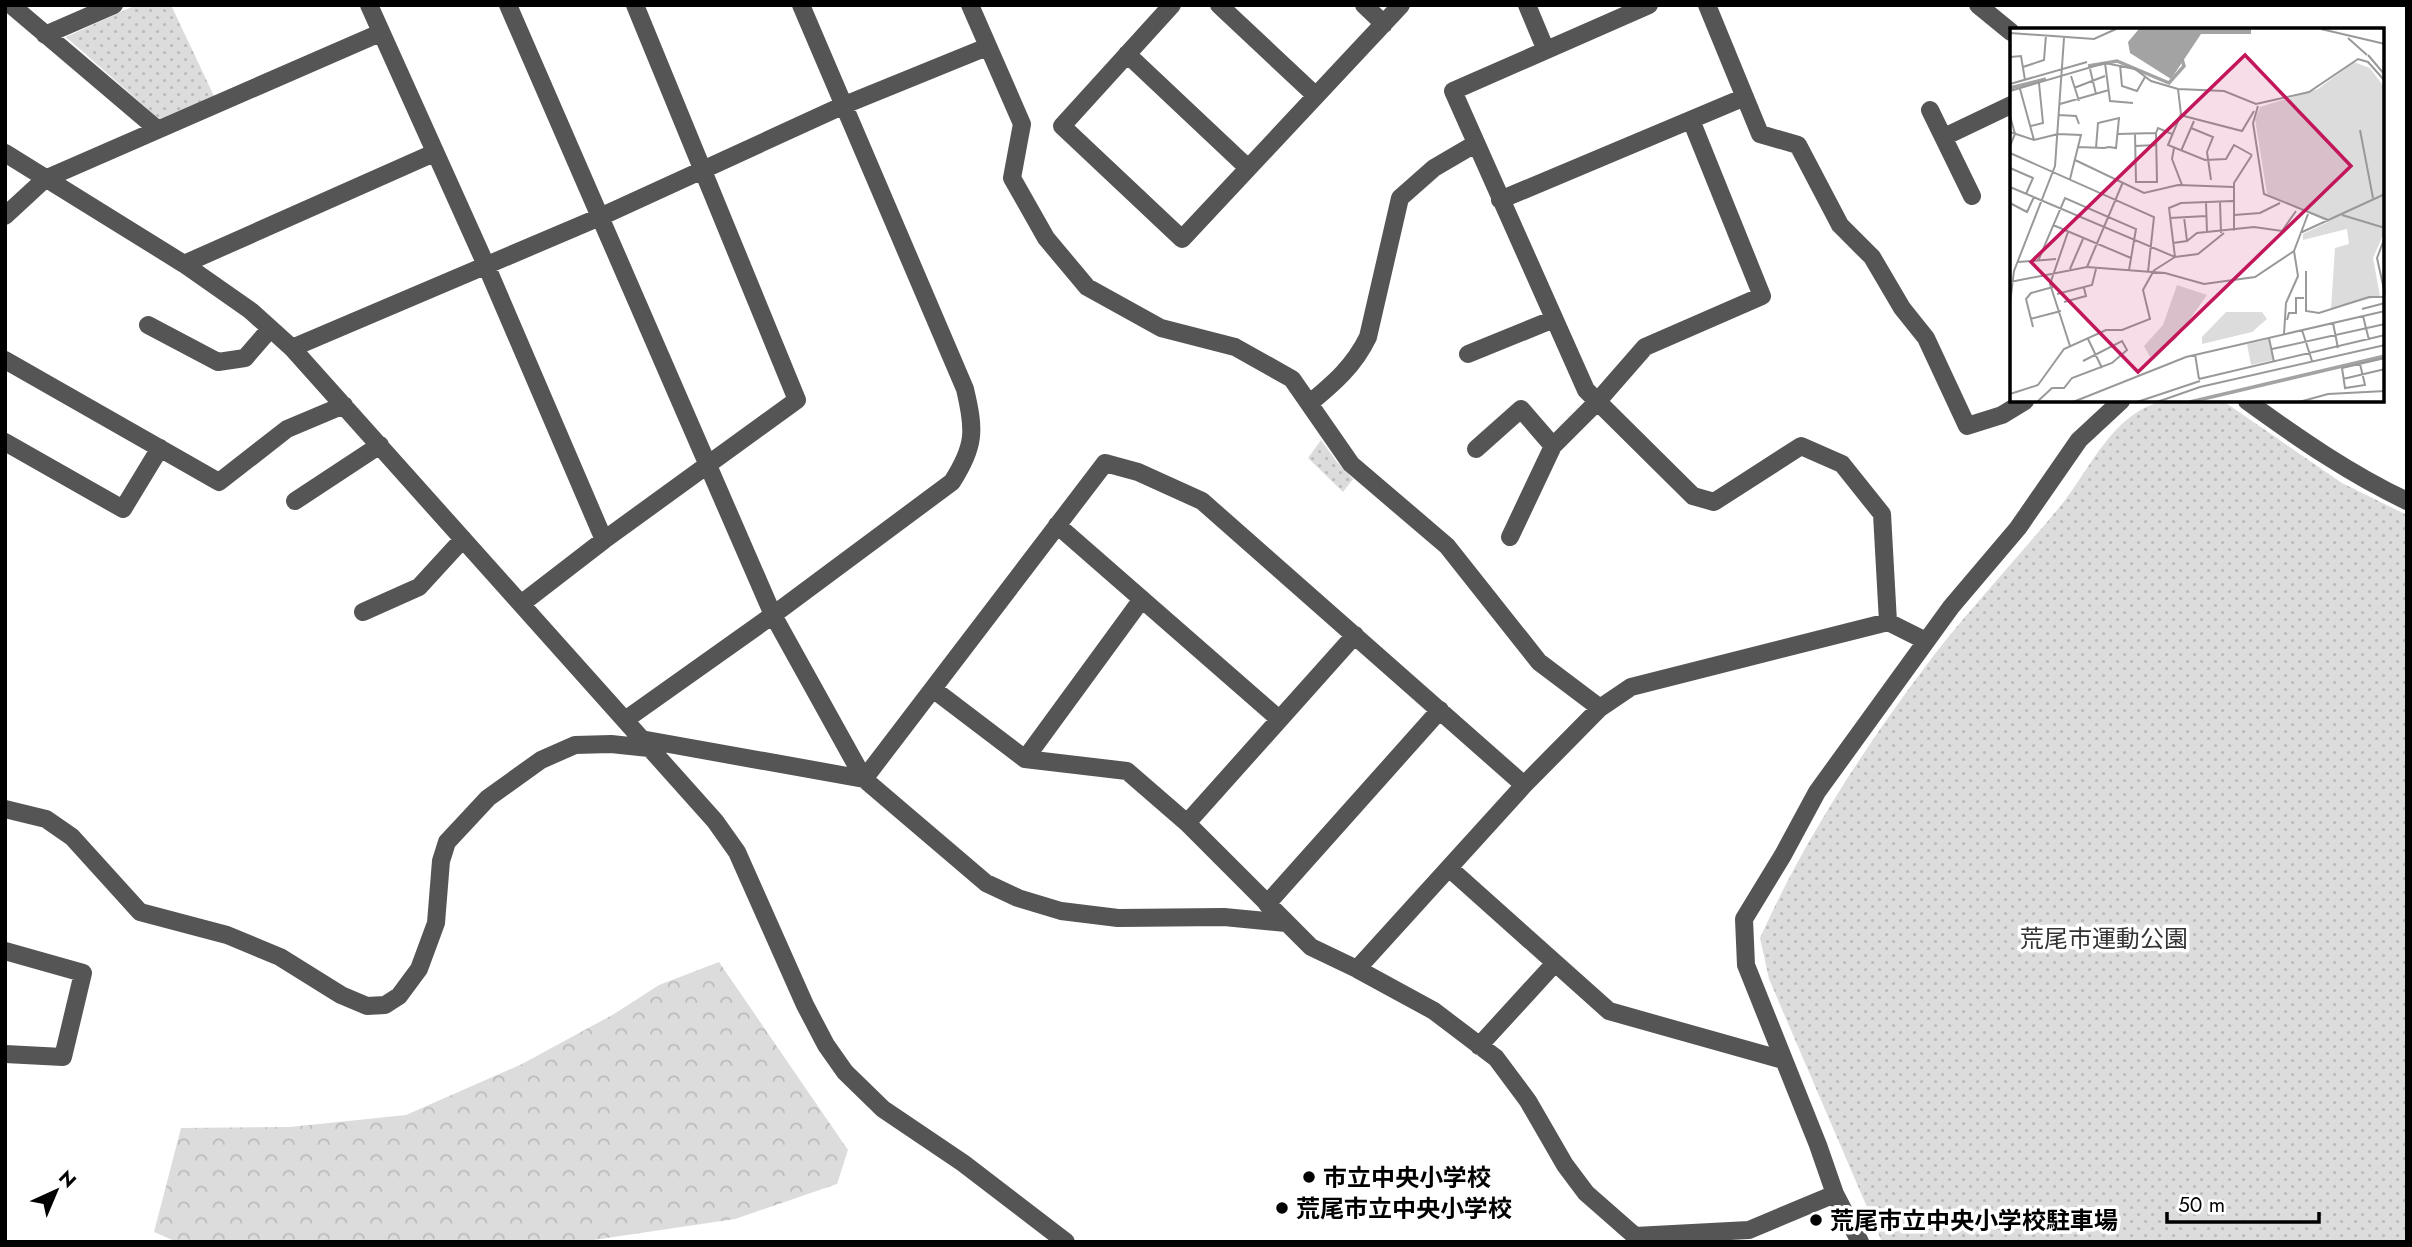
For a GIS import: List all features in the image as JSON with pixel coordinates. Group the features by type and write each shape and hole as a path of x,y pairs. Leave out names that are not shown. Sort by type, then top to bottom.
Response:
{"street":[{"path":"12,5 157,129"},
{"path":"45,35 114,5"},
{"path":"369,5 486,265 604,540"},
{"path":"508,5 773,615 864,779 986,883 1018,898 1061,911 1118,918 1224,917 1286,923"},
{"path":"521,604 604,540 797,400 635,5"},
{"path":"625,720 773,615 951,482 967,458 973,432 965,389 801,5"},
{"path":"970,5 1022,124 1013,178 1046,238 1087,287 1161,328 1235,347 1292,379 1351,464 1447,546 1539,662 1600,708"},
{"path":"1172,5 1062,126 1182,239 1401,5"},
{"path":"1219,5 1315,95"},
{"path":"1364,5 1384,23"},
{"path":"1527,5 1545,48"},
{"path":"1649,5 1545,48 1452,91 1586,390 1693,496 1714,502 1801,446 1842,464 1882,514 1888,622"},
{"path":"1707,5 1760,134 1798,145 1840,225 1872,257 1902,308 1926,338 1967,426 2002,415 2023,402"},
{"path":"1978,5 2010,31"},
{"path":"5,216 45,178 380,33"},
{"path":"292,348 600,217 842,106 987,47"},
{"path":"1127,54 1248,168"},
{"path":"1500,200 1745,97"},
{"path":"1944,137 2010,105"},
{"path":"1930,110 1972,196"},
{"path":"1510,537 1553,446 1597,402 1644,347 1762,296 1691,120"},
{"path":"1310,403 1343,375 1359,356 1368,337 1399,198 1434,168 1475,144"},
{"path":"5,153 184,264 250,311 292,348 715,821 737,852 825,1045 845,1072 883,1109 963,1163 1066,1242"},
{"path":"184,264 434,153"},
{"path":"1468,354 1554,319"},
{"path":"148,325 218,362 245,358 270,329"},
{"path":"5,360 219,482 287,429 344,405"},
{"path":"1860,1242 1835,1194 1746,965 1744,919 1817,792 1926,641 2018,528 2079,440 2120,402"},
{"path":"2248,402 2282,427 2370,483 2407,500"},
{"path":"1476,449 1521,409 1553,446"},
{"path":"5,442 123,509 160,448"},
{"path":"295,500 380,445"},
{"path":"864,779 1105,463 1138,472 1202,501 1524,785"},
{"path":"1057,525 1279,719"},
{"path":"363,611 419,587 463,539"},
{"path":"1025,760 1142,599"},
{"path":"1357,969 1524,785 1600,708 1631,687 1888,622 1926,641"},
{"path":"1187,823 1355,635"},
{"path":"933,689 1025,760 1127,771 1187,823 1311,947 1434,1011 1496,1058 1528,1101 1565,1165 1586,1193 1635,1236 1749,1230 1835,1194"},
{"path":"1267,904 1440,710"},
{"path":"5,809 47,819 72,837 141,912 227,935 281,957 341,995 367,1006 385,1005 399,996 419,969 436,923 441,861 447,842 488,799 541,760 575,745 645,744 864,779"},
{"path":"1449,868 1609,1011 1783,1060"},
{"path":"5,951 83,972 63,1057 5,1055"},
{"path":"1479,1046 1555,962"}],"green space":[{"path":"136,5 171,5 214,96 159,119 66,37"},
{"name":"荒尾市運動公園","path":"2160,402 2224,402 2342,483 2407,515 2407,1242 1882,1242 1769,979 1760,938 1814,832 1879,731 1925,667 2062,504 2105,443 2130,417"},
{"path":"1321,440 1353,479 1343,492 1308,458"},
{"path":"719,962 848,1150 837,1184 735,1219 580,1242 177,1242 154,1232 181,1128 290,1127 406,1115 522,1064 614,1014 659,985"}],"place":[{"name":"市立中央小学校","path":"1309,1177"},
{"name":"荒尾市立中央小学校","path":"1282,1208"},
{"name":"荒尾市立中央小学校駐車場","path":"1816,1220"}]}
